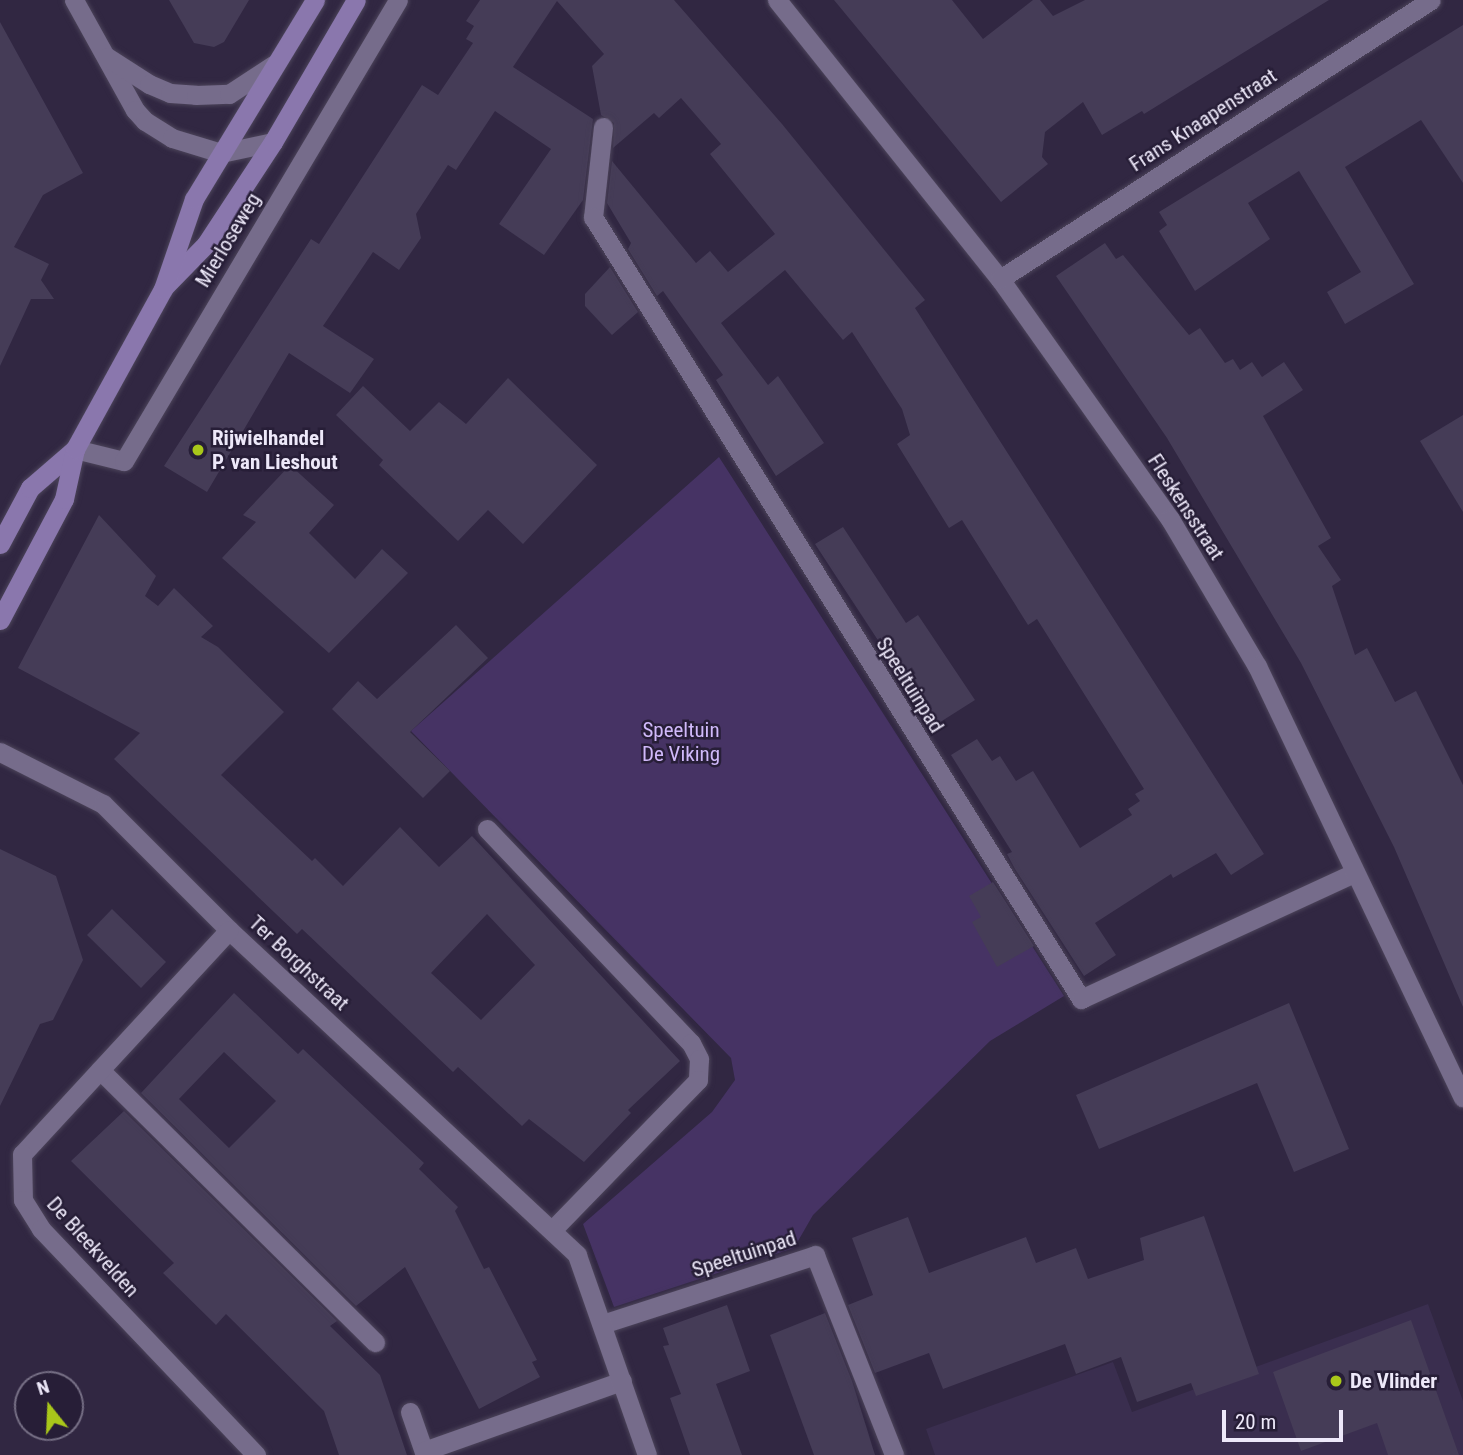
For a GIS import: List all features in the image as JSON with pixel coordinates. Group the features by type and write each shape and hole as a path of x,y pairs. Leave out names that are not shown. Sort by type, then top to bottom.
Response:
{"main road":[{"name":"Mierloseweg","path":"0,620 64,499 75,449 163,289 182,226 221,153 315,0"},
{"name":"Mierloseweg","path":"163,289 206,244 274,142 356,0"},
{"name":"Mierloseweg","path":"0,544 30,488 75,449"}],"street":[{"path":"74,0 145,121 172,138 221,153 274,142"},
{"name":"Mierloseweg","path":"75,449 124,461 398,0"},
{"name":"Fleskensstraat","path":"777,0 1000,279 1170,519 1257,666 1463,1097"},
{"name":"Frans Knaapenstraat","path":"1000,279 1431,0"},
{"path":"106,57 149,84 170,93 196,95 229,94 273,65"},
{"name":"Speeltuinpad","path":"603,127 593,217 1081,999 1354,873"},
{"name":"Ter Borghstraat","path":"0,752 103,804 229,930 577,1255 647,1455"},
{"path":"487,829 691,1043 699,1059 698,1080 552,1230"},
{"name":"De Bleekvelden","path":"229,930 22,1154 23,1200 41,1229 256,1455"},
{"path":"100,1070 375,1342"},
{"name":"Speeltuinpad","path":"602,1324 815,1255 894,1455"},
{"path":"410,1412 425,1453 621,1381"}],"shaded area":[{"name":"De Vlinder","path":"1428,1304 1463,1401 1463,1455 935,1455 926,1429 1113,1362 1132,1412"}],"green space":[{"name":"Speeltuin De Viking","path":"719,457 1064,996 990,1041 813,1215 794,1248 614,1307 583,1224 712,1112 735,1080 731,1058 411,731"}],"building":[{"path":"169,0 249,0 224,42 214,47 194,43"},
{"path":"480,0 674,0 782,124 925,300 915,308 1264,854 1231,875 1216,853 1173,878 1171,874 1095,923 1116,955 1084,976 1015,869 1007,854 1012,852 951,755 977,739 992,761 1000,756 1016,781 1033,771 1080,848 1132,815 1128,809 1140,801 1135,794 1144,789 1037,619 1028,625 962,520 949,528 897,444 910,435 902,409 852,332 843,340 785,270 721,323 768,385 778,376 824,443 776,476 716,380 723,375 663,291 657,296 628,249 631,243 607,203 612,161 696,263 710,251 728,272 775,234 710,154 721,144 681,98 659,118 654,113 613,148 614,123 601,115 592,66 604,54 557,1 513,67 593,119 583,200 544,255 499,224 551,149 495,111 456,170 448,165 416,214 421,238 399,270 373,252 323,326 374,359 350,393 289,353 207,492 164,466 311,239 319,244 422,85 438,95 473,43 466,39 474,26 466,21"},
{"path":"834,0 952,0 983,39 1033,0 1040,0 1053,16 1085,0 1329,0 1144,114 1142,111 1102,135 1083,102 1045,132 1042,157 1048,164 1001,202"},
{"path":"0,22 83,173 43,195 14,247 49,264 41,280 54,299 31,299 0,366"},
{"path":"1463,25 1463,183 1421,120 1345,167 1414,284 1345,324 1327,292 1361,272 1299,171 1248,203 1270,239 1195,291 1159,231 1167,225 1159,212"},
{"path":"1105,243 1116,259 1123,255 1189,335 1200,328 1225,363 1233,359 1240,370 1252,362 1262,377 1284,362 1303,390 1263,416 1331,538 1318,546 1341,580 1332,586 1355,655 1367,648 1395,702 1416,691 1463,785 1463,1007 1394,847 1301,663 1167,438 1056,276"},
{"path":"610,267 638,312 612,335 585,306 585,294"},
{"path":"508,378 597,465 523,544 488,510 458,541 379,465 383,460 336,415 363,386 410,431 439,402 466,424"},
{"path":"1463,415 1463,512 1420,441"},
{"path":"290,465 334,505 309,533 355,579 382,549 408,573 329,653 222,558 256,522 243,515"},
{"path":"99,515 156,576 145,596 158,606 174,588 213,626 201,637 218,647 284,712 221,775 312,861 315,858 343,886 400,827 439,867 472,836 680,1061 628,1110 631,1113 584,1162 529,1119 522,1126 458,1067 453,1072 302,929 297,934 114,759 140,733 18,668","holes":["487,914 535,965 481,1020 431,973"]},
{"path":"843,527 906,623 918,615 975,700 934,726 815,544"},
{"path":"456,625 488,658 410,732 450,771 423,798 332,709 358,681 377,699"},
{"path":"0,849 56,876 83,960 53,1020 40,1024 0,1106"},
{"path":"993,882 1034,946 997,967 972,922 981,917 969,896"},
{"path":"112,909 166,962 141,988 87,935"},
{"path":"234,993 298,1054 303,1049 424,1163 419,1169 458,1207 455,1211 484,1269 489,1267 537,1360 532,1362 540,1377 479,1409 405,1267 356,1306 141,1093","holes":["224,1052 276,1101 229,1148 179,1099"]},
{"path":"1289,1003 1349,1149 1294,1172 1257,1083 1099,1149 1076,1095"},
{"path":"124,1111 337,1321 330,1326 380,1375 407,1455 339,1455 324,1411 226,1314 216,1325 163,1273 174,1263 71,1161"},
{"path":"1204,1216 1259,1374 1196,1396 1191,1383 1137,1402 1121,1357 1076,1374 1065,1344 943,1389 929,1353 875,1373 848,1305 873,1295 852,1238 908,1217 929,1273 1026,1237 1036,1263 1076,1248 1088,1279 1144,1260 1140,1238"},
{"path":"727,1305 750,1371 716,1384 742,1455 690,1455 670,1398 681,1394 663,1346 669,1345 663,1328"},
{"path":"825,1313 852,1381 875,1455 814,1455 770,1335"},
{"path":"1411,1320 1459,1455 1388,1455 1377,1423 1301,1451 1273,1372"}],"place":[{"name":"Rijwielhandel P. van Lieshout","path":"198,450"},
{"name":"De Vlinder","path":"1336,1381"}]}
